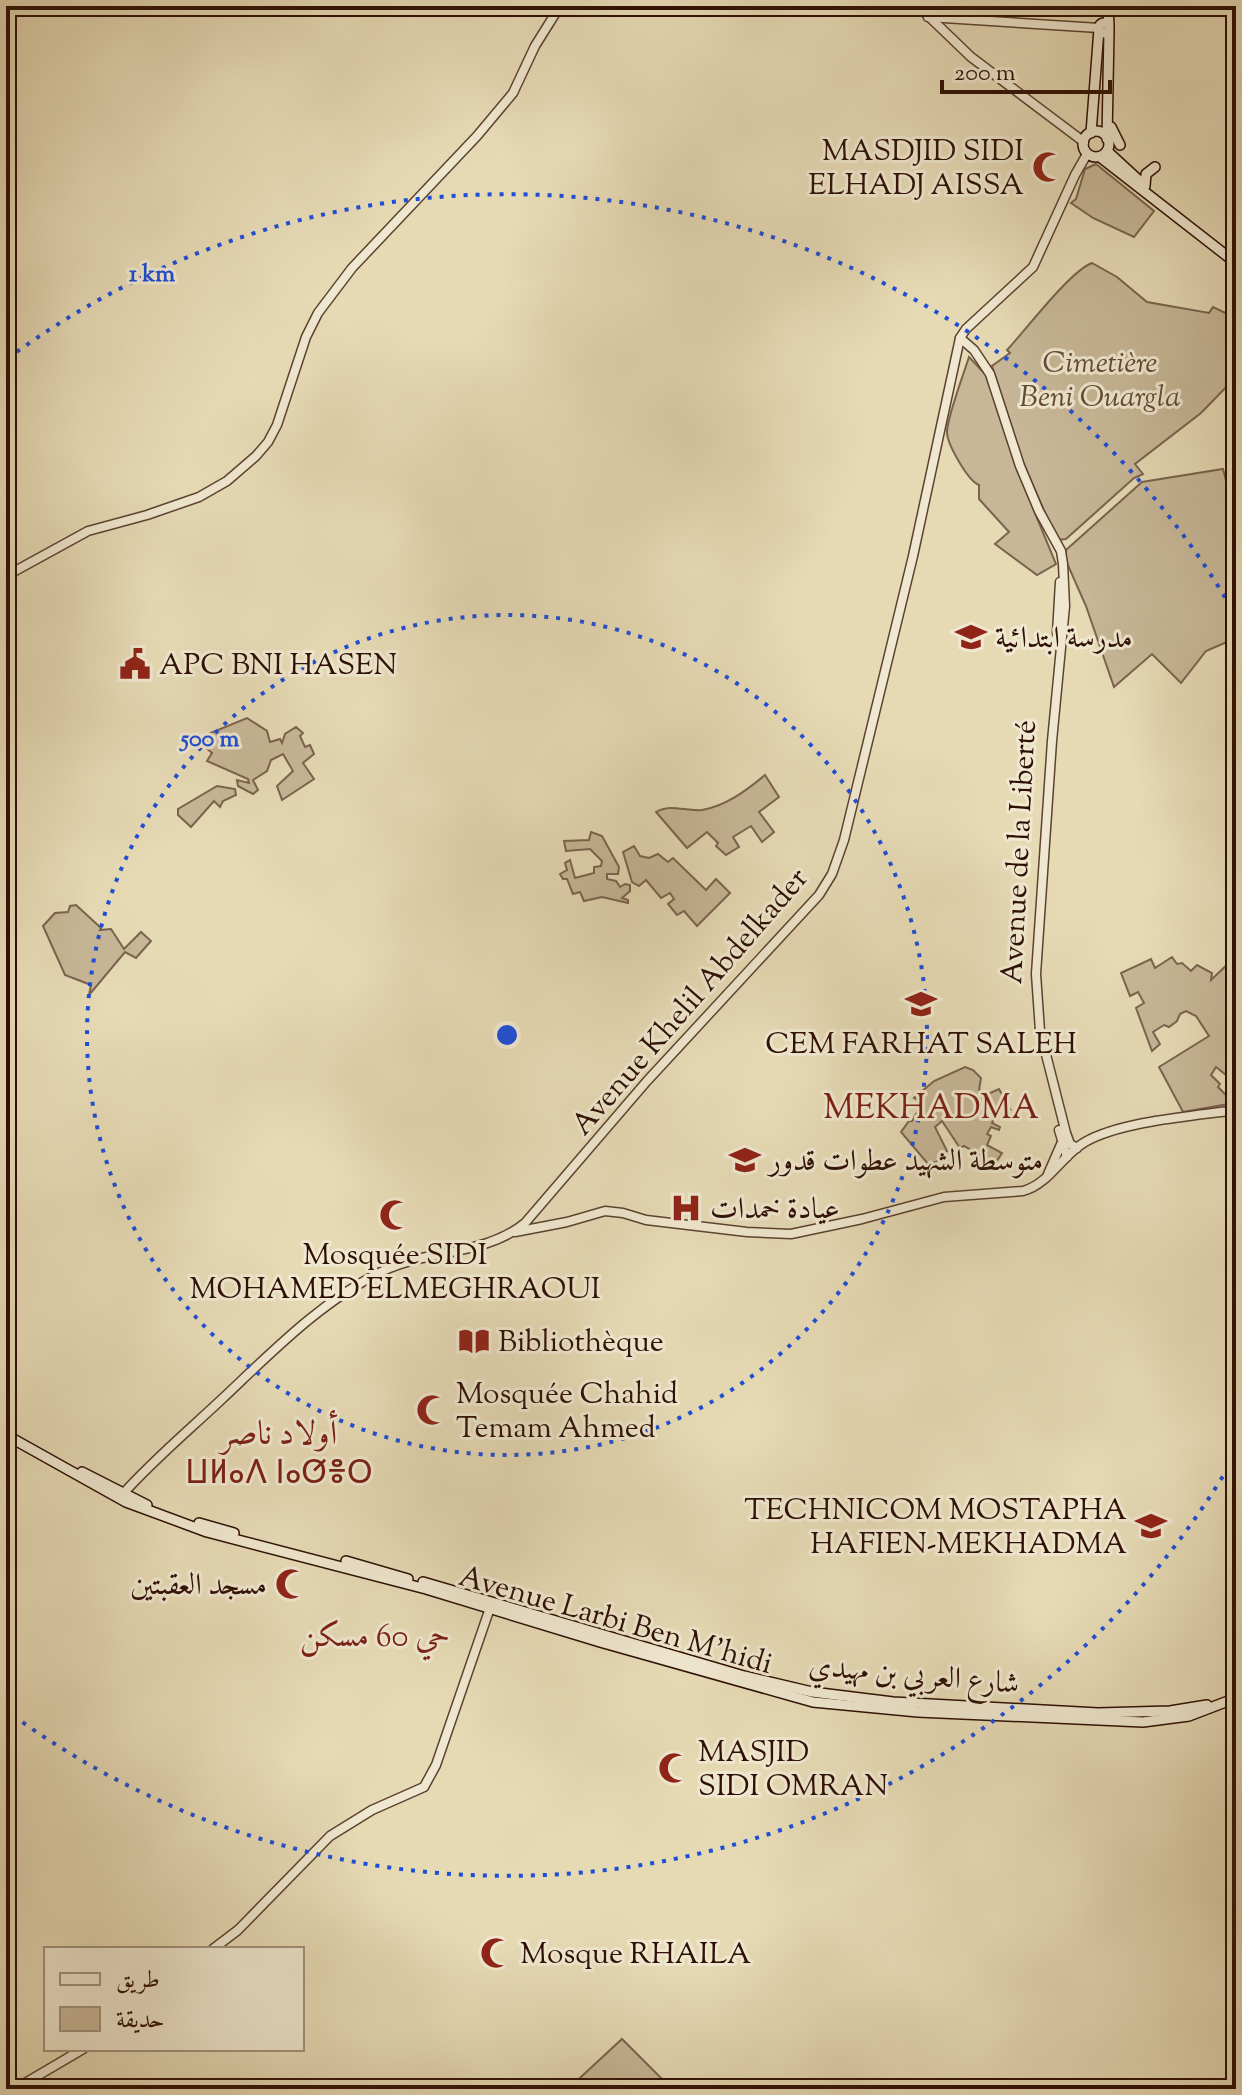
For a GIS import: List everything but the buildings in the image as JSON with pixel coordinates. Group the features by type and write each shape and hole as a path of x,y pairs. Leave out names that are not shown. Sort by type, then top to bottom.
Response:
{"main road":[{"path":"1106,6 1087,154 1103,154 1175,214"},
{"path":"1103,28 1109,119 1103,154"},
{"path":"1109,119 1120,145"},
{"path":"1088,137 1101,133 1107,139"},
{"path":"1103,154 1236,263"},
{"path":"1145,186 1146,174 1155,167"},
{"name":"شارع العربي بن مهيدي","path":"6,1429 120,1496 180,1518 796,1692 893,1702 1098,1713 1181,1710 1236,1695"},
{"path":"6,1435 120,1496"}],"street":[{"path":"6,576 88,531 199,497 227,481 256,456 277,425 306,337 318,313 352,268 477,136 513,93 535,46 560,6"},
{"path":"918,6 950,39 1020,95 1068,129 1088,137"},
{"path":"939,29 948,7"},
{"path":"928,17 1103,28"},
{"path":"950,39 950,27 956,19"},
{"path":"960,338 1033,267 1087,154"},
{"name":"Avenue de la Liberté","path":"960,338 974,350 990,374 1020,466 1061,551 1066,593 1036,974 1040,1031 1047,1062 1067,1138 1077,1148"},
{"name":"Avenue Khelil Abdelkader","path":"120,1496 275,1349 360,1283 397,1265 479,1246 515,1232 539,1210 657,1071 806,909 832,874 844,840 913,556 960,338"},
{"name":"Avenue de la Liberté","path":"1057,546 1060,595 1031,974 1036,1031 1067,1157"},
{"path":"515,1232 605,1211 646,1220 789,1234 944,1197 1035,1188 1077,1148 1095,1137 1149,1123 1236,1110"},
{"path":"1047,1176 1062,1142"},
{"path":"216,1947 238,1930 315,1851 343,1827 372,1810 424,1787 436,1765 491,1605"},
{"path":"15,2089 80,2051"}],"green space":[{"path":"1096,164 1154,211 1134,237 1093,218 1071,203 1076,199 1085,169"},
{"name":"Cimetière Beni Ouargla","path":"1092,263 1117,277 1147,302 1209,313 1213,307 1236,318 1236,377 1201,413 1135,464 1143,474 1134,478 1066,539 1057,540 1024,465 992,366 1010,353 1007,350 1060,289"},
{"path":"969,357 986,375 1016,467 1056,564 1037,575 995,544 1009,532 979,499 979,485 964,470 948,438 950,417"},
{"path":"1223,469 1236,518 1236,638 1206,651 1181,683 1152,654 1114,687 1086,606 1066,561 1066,550 1142,482"},
{"path":"247,718 267,731 270,742 280,739 282,743 285,734 296,727 303,733 300,736 305,747 310,745 314,754 303,763 314,779 282,800 277,786 293,771 283,754 271,760 267,771 253,780 258,790 253,794 238,786 237,780 249,783 248,779 207,761 212,753 205,747 203,736"},
{"path":"765,775 779,797 759,812 774,832 762,842 751,826 733,837 739,847 726,855 707,832 687,848 656,812 667,808 711,808 736,797"},
{"path":"217,786 235,789 236,795 223,801 220,807 214,801 191,827 178,815 178,809"},
{"path":"591,832 602,836 619,867 618,874 607,874 607,879 616,881 620,887 630,885 630,891 622,898 628,903 602,897 584,901 580,892 573,894 567,879 560,874 567,870 565,863 570,860 575,878 594,873 594,867 601,866 602,861 590,849 566,851 564,841 589,840"},
{"path":"634,846 640,856 649,858 658,854 668,862 673,858 706,890 716,879 730,893 697,926 684,911 677,915 668,904 674,899 670,893 661,898 646,880 639,886 632,882 623,852"},
{"path":"76,905 100,930 111,929 124,949 141,932 151,941 136,958 125,952 89,995 91,985 65,975 43,926 55,913 68,912 70,906"},
{"path":"1172,957 1177,964 1182,963 1191,971 1197,965 1212,973 1211,980 1233,959 1236,960 1236,1036 1227,1047 1236,1053 1236,1073 1231,1079 1216,1067 1211,1075 1234,1103 1183,1112 1159,1067 1209,1036 1196,1016 1186,1011 1169,1027 1164,1025 1153,1032 1160,1044 1152,1051 1136,1008 1144,1003 1138,992 1130,996 1121,973 1151,959 1155,968"},
{"path":"965,1067 981,1078 979,1090 988,1094 999,1089 1010,1109 1001,1105 992,1123 1000,1127 999,1130 991,1127 987,1134 991,1136 987,1145 1002,1153 995,1164 964,1146 960,1148 942,1121 935,1127 947,1151 936,1162 928,1164 901,1132 912,1121 922,1103 914,1098 934,1081"},
{"path":"622,2039 672,2089 568,2089"}],"place":[{"name":"MASDJID SIDI ELHADJ AISSA","path":"1048,167"},
{"name":"مدرسة ابتدائية","path":"971,637"},
{"name":"APC BNI HASEN","path":"135,664"},
{"name":"CEM FARHAT SALEH","path":"921,1004"},
{"name":"متوسطة الشهيد عطوات قدور","path":"745,1160"},
{"name":"عيادة خمدات","path":"686,1208"},
{"name":"Mosquée SIDI MOHAMED ELMEGHRAOUI","path":"395,1215"},
{"name":"Bibliothèque","path":"474,1341"},
{"name":"Mosquée Chahid Temam Ahmed","path":"432,1410"},
{"name":"TECHNICOM MOSTAPHA HAFIEN-MEKHADMA","path":"1151,1526"},
{"name":"مسجد العقبتين","path":"291,1584"},
{"name":"MASJID SIDI OMRAN","path":"674,1768"},
{"name":"Mosque RHAILA","path":"496,1953"}],"district":[{"name":"MEKHADMA","path":"931,1106"},
{"name":"أولاد ناصر ⵡⵍⴰⴷ ⵏⴰⵚⴻⵔ","path":"279,1452"},
{"name":"حي 60 مسكن","path":"375,1635"}]}
